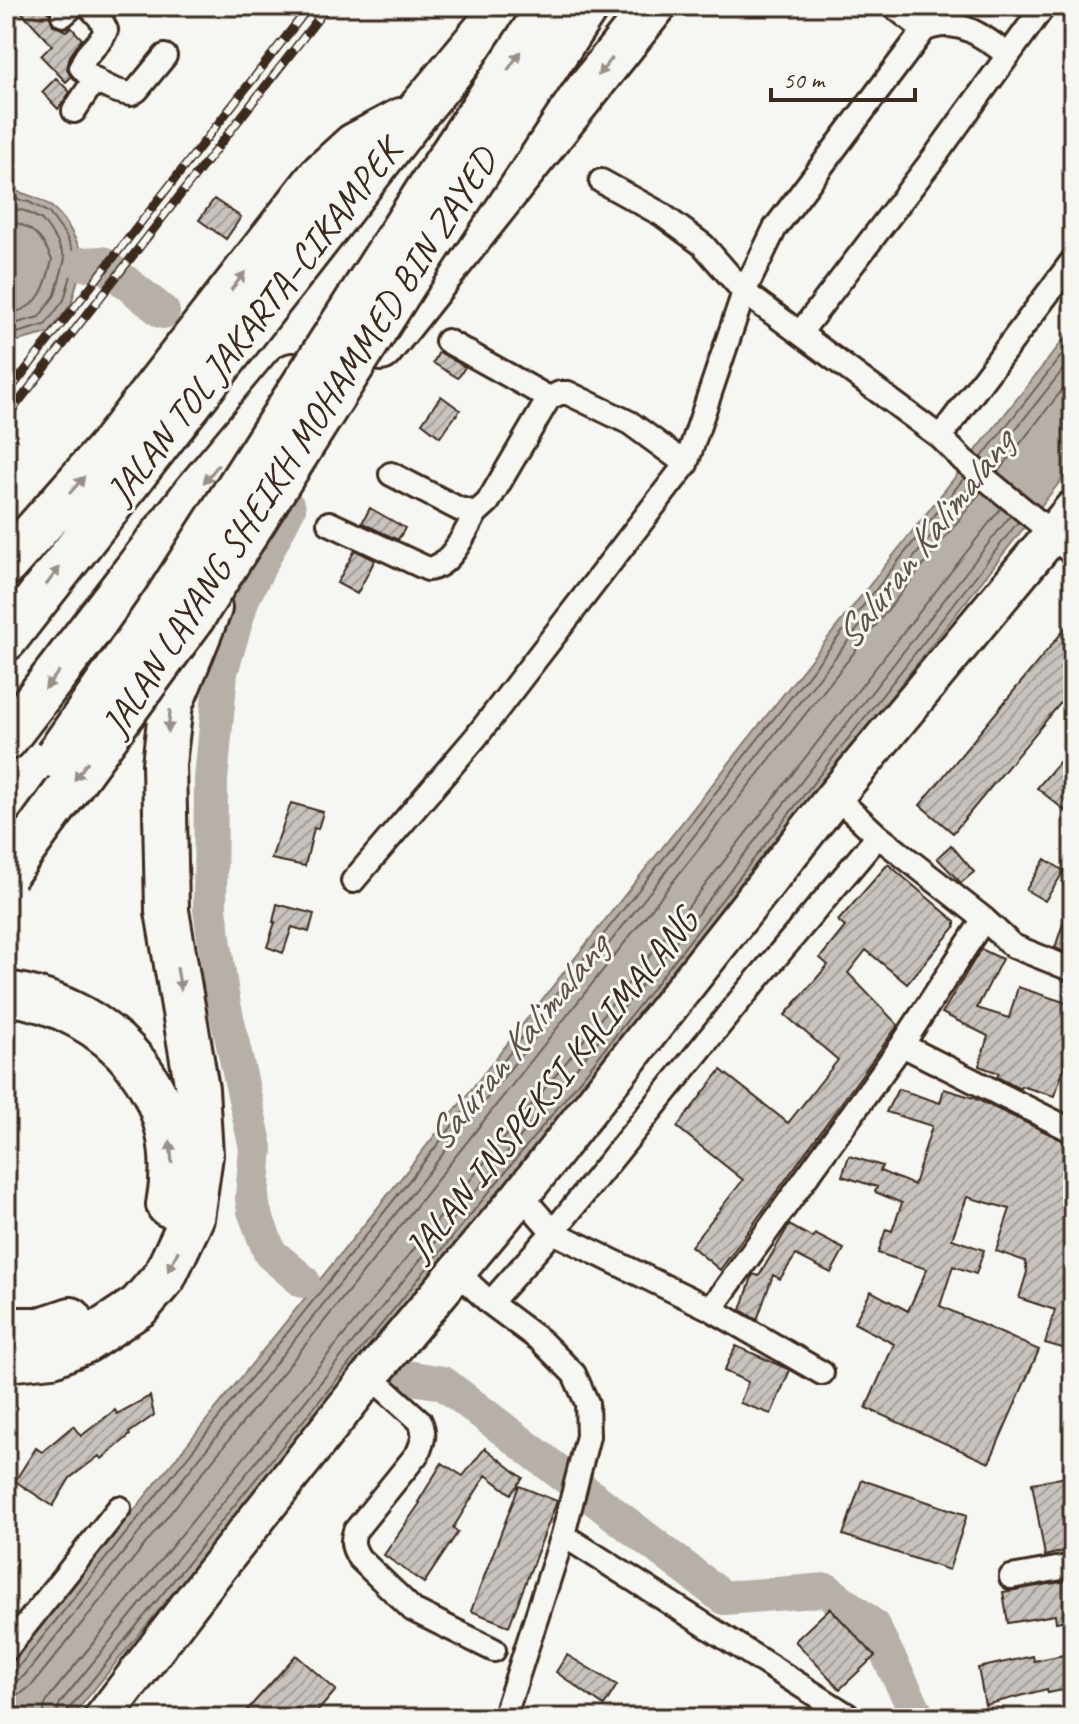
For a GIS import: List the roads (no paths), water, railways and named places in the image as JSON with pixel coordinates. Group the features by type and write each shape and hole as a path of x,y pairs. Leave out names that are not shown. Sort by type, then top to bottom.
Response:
{"highway":[{"name":"JALAN TOL JAKARTA–CIKAMPEK","path":"6,639 419,110 505,6"},
{"name":"JALAN LAYANG SHEIKH MOHAMMED BIN ZAYED","path":"6,826 165,601 431,185 550,6"},
{"name":"JALAN LAYANG SHEIKH MOHAMMED BIN ZAYED","path":"6,874 194,616 405,283 587,6"},
{"name":"JALAN TOL JAKARTA–CIKAMPEK","path":"6,739 194,494 602,6"},
{"path":"6,1360 52,1355 75,1346 139,1306 164,1277 192,1218 201,1155 197,1089 167,911 164,764 171,704 202,624 234,561 317,430 654,6"},
{"path":"6,564 112,444 320,176 354,145 419,110"},
{"path":"6,993 54,1006 89,1022 126,1051 150,1083 166,1117 172,1152 166,1211 149,1249 123,1283 79,1317 41,1329 6,1329"}],"main road":[{"name":"JALAN INSPEKSI KALIMALANG","path":"103,1718 370,1376 521,1195 835,796 1059,529"}],"street":[{"path":"89,6 106,30 102,39 84,56 81,67 95,79 109,88 131,94 165,56"},
{"path":"893,6 924,30"},
{"path":"800,333 933,159 1044,6"},
{"path":"353,881 476,737 686,464 744,292 775,228 924,30 933,26 958,25 986,38 1008,55"},
{"path":"74,111 95,79"},
{"path":"601,181 661,214 703,245 744,292 940,437 963,460 1059,529"},
{"path":"940,437 1073,260"},
{"path":"447,341 549,398"},
{"path":"329,523 428,569 435,568 445,562 476,513 488,502 549,398 560,393 568,393 630,423 686,464"},
{"path":"391,474 459,509 476,513"},
{"path":"835,796 878,836 984,919 1013,946 1073,970"},
{"path":"490,1303 553,1232 749,989 878,836"},
{"path":"711,1309 902,1045 984,919"},
{"path":"902,1045 1073,1131"},
{"path":"521,1195 553,1232 711,1309 822,1373"},
{"path":"456,1271 490,1303 541,1341 574,1374 587,1403 588,1436 563,1535 504,1718"},
{"path":"370,1376 420,1421 424,1441 418,1453 355,1531 353,1549 413,1610 494,1650"},
{"path":"6,1650 119,1508"},
{"path":"563,1535 852,1718"},
{"path":"1011,1577 1073,1566"}],"water":[{"path":"6,189 36,198 56,211 84,257 71,304 49,333 6,344"},
{"name":"Saluran Kalimalang","path":"1073,328 1073,465 595,1074 71,1718 6,1718 6,1669 372,1215"}],"waterway":[{"path":"83,264 102,263 163,312"},
{"path":"289,508 243,598 221,672 211,780 210,909 222,995 256,1148 252,1198 254,1211 270,1253 303,1281"},
{"path":"400,1376 443,1383 724,1598 827,1590 873,1626 919,1718"}],"railway":[{"path":"6,395 310,6"},
{"path":"6,418 328,6"}]}
